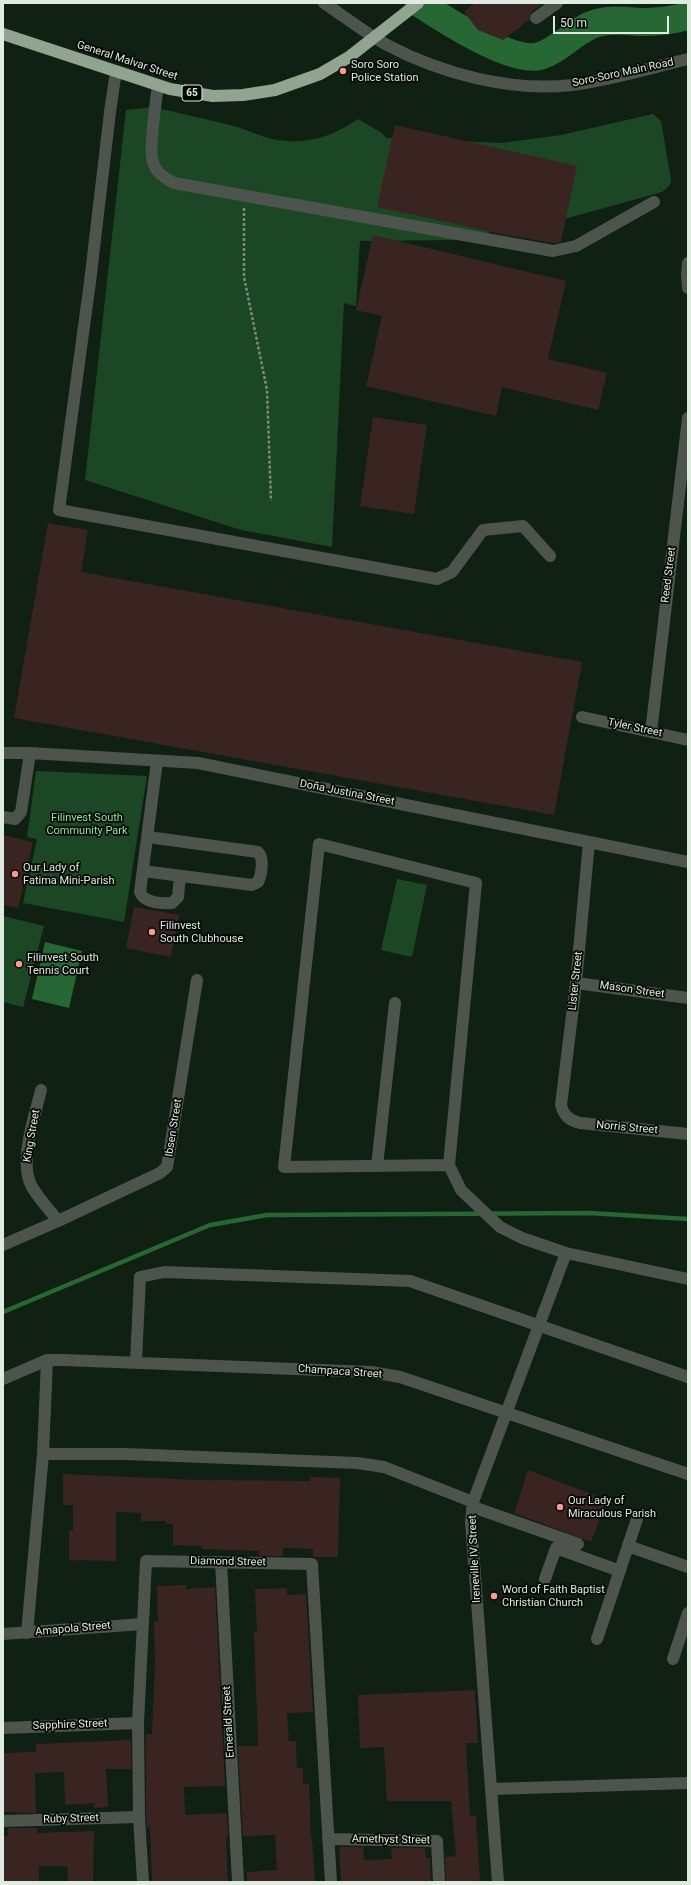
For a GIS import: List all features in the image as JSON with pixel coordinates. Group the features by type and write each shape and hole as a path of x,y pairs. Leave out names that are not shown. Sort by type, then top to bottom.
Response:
{"highway":[{"name":"65","path":"375,38 418,3"},
{"name":"General Malvar Street","path":"3,34 158,86 190,93 220,96 243,95 275,90 320,74 349,57 375,38"}],"street":[{"name":"Soro-Soro Main Road","path":"324,3 375,38 408,54 456,71 498,82 529,86 552,86 593,82 688,59"},
{"path":"536,18 557,3"},
{"path":"116,71 90,282 59,510 437,579 452,572 483,530 523,526 550,556"},
{"path":"158,86 154,114 152,161 159,174 174,183 553,250 576,246 654,202"},
{"path":"688,265 688,288"},
{"name":"Reed Street","path":"651,732 688,418"},
{"name":"Tyler Street","path":"582,717 688,740"},
{"name":"Doña Justina Street","path":"3,753 30,753 198,763 688,862"},
{"path":"3,817 15,819 19,817 30,753"},
{"path":"157,761 140,892 144,899 148,901 168,903 175,901 178,897 180,876"},
{"path":"143,871 255,884 260,879 262,858 258,852 148,837"},
{"name":"Lister Street","path":"567,1117 561,1105 576,983 589,842"},
{"path":"449,1165 284,1167 319,844 476,884 449,1165 461,1190 500,1227 522,1238 566,1253 688,1279"},
{"name":"Ibsen Street","path":"3,1245 160,1173 167,1166 197,980"},
{"name":"Mason Street","path":"576,983 688,998"},
{"path":"377,1166 395,1003"},
{"name":"King Street","path":"42,1090 27,1150 26,1169 31,1186 58,1221"},
{"name":"Norris Street","path":"567,1117 580,1123 688,1134"},
{"name":"Ireneville IV Street","path":"498,1882 471,1522 473,1504 566,1253"},
{"path":"136,1362 140,1277 164,1272 410,1281 688,1376"},
{"path":"27,1633 43,1454 47,1360"},
{"name":"Champaca Street","path":"3,1379 47,1360 136,1362 371,1372 400,1377 688,1474"},
{"path":"43,1454 125,1454 357,1463 384,1467 473,1504 578,1544"},
{"path":"597,1639 637,1520"},
{"path":"628,1546 688,1567"},
{"path":"545,1579 556,1548 620,1571"},
{"name":"Diamond Street","path":"143,1882 139,1816 138,1723 146,1561 312,1564 331,1882"},
{"name":"Emerald Street","path":"221,1562 238,1882"},
{"path":"679,1653 688,1613"},
{"name":"Amapola Street","path":"3,1634 142,1624"},
{"name":"Sapphire Street","path":"3,1728 138,1723"},
{"path":"491,1789 688,1783"},
{"name":"Ruby Street","path":"3,1821 139,1816"},
{"name":"Amethyst Street","path":"328,1839 437,1841 439,1882"}],"path":[{"path":"244,196 244,277 267,390 272,501"}],"green space":[{"path":"153,107 230,125 271,139 288,141 319,138 339,130 358,119 382,133 386,138 501,143 561,135 653,114 661,121 671,180 670,185 662,192 543,225 507,228 460,240 360,241 356,306 344,303 332,547 241,530 85,480 126,110"},
{"name":"Filinvest South Community Park","path":"36,771 147,776 124,922 23,903 37,839 27,837"},
{"path":"397,879 427,885 412,957 381,950"},
{"name":"Filinvest South Tennis Court","path":"3,916 44,926 23,1007 3,1002"}],"shaded area":[{"path":"45,942 82,951 69,1008 32,999"}],"building":[{"path":"475,3 544,3 531,12 529,20 503,40 478,30 464,12"},
{"path":"395,125 577,166 561,242 553,243 501,234 377,207"},
{"path":"373,235 566,281 548,359 607,373 598,410 502,387 496,416 366,386 382,316 356,310"},
{"path":"373,417 427,425 414,514 360,506"},
{"path":"48,523 88,530 81,572 582,662 554,815 14,718"},
{"name":"Our Lady of Fatima Mini-Parish","path":"3,835 33,842 18,908 3,905"},
{"name":"Filinvest South Clubhouse","path":"134,907 179,915 171,957 126,948"},
{"name":"Our Lady of Miraculous Parish","path":"528,1470 607,1500 591,1542 514,1513"},
{"path":"63,1474 197,1480 310,1481 310,1477 340,1478 338,1557 313,1557 313,1549 283,1548 283,1556 259,1556 259,1551 202,1549 202,1546 173,1545 173,1524 166,1524 166,1521 141,1521 141,1513 116,1512 116,1561 69,1560 69,1531 73,1531 73,1505 63,1505"},
{"path":"186,1585 186,1589 215,1587 225,1786 184,1787 185,1815 227,1813 228,1837 226,1837 228,1882 152,1881 150,1827 147,1828 146,1817 146,1734 152,1734 155,1663 154,1621 158,1621 157,1586"},
{"path":"287,1588 287,1595 306,1594 313,1712 287,1713 289,1741 296,1741 297,1768 303,1768 303,1784 309,1784 311,1838 315,1882 247,1882 247,1872 277,1870 275,1835 243,1836 238,1746 258,1746 254,1632 257,1632 255,1589"},
{"path":"475,1690 478,1743 466,1743 470,1816 476,1816 480,1882 446,1882 445,1857 456,1856 451,1801 387,1801 384,1747 360,1748 358,1695"},
{"path":"131,1740 131,1769 106,1769 108,1807 94,1808 94,1803 65,1805 64,1772 35,1773 36,1813 3,1812 3,1753 36,1752 36,1744"},
{"path":"8,1828 37,1828 37,1833 94,1831 93,1882 68,1882 67,1866 39,1866 39,1882 3,1882 3,1836 8,1836"},
{"path":"339,1847 363,1847 364,1860 392,1859 391,1848 425,1848 426,1858 430,1858 431,1882 341,1882"}],"waterway":[{"path":"419,3 444,19 495,47 528,57 540,56 548,53 582,30 597,23 613,21 658,21 688,16"},
{"path":"3,1312 210,1225 267,1215 589,1213 688,1219"}],"place":[{"name":"Soro Soro Police Station","path":"343,71"},
{"name":"Our Lady of Fatima Mini-Parish","path":"15,874"},
{"name":"Filinvest South Clubhouse","path":"152,932"},
{"name":"Filinvest South Tennis Court","path":"19,964"},
{"name":"Our Lady of Miraculous Parish","path":"560,1507"},
{"name":"Word of Faith Baptist Christian Church","path":"494,1596"}]}
